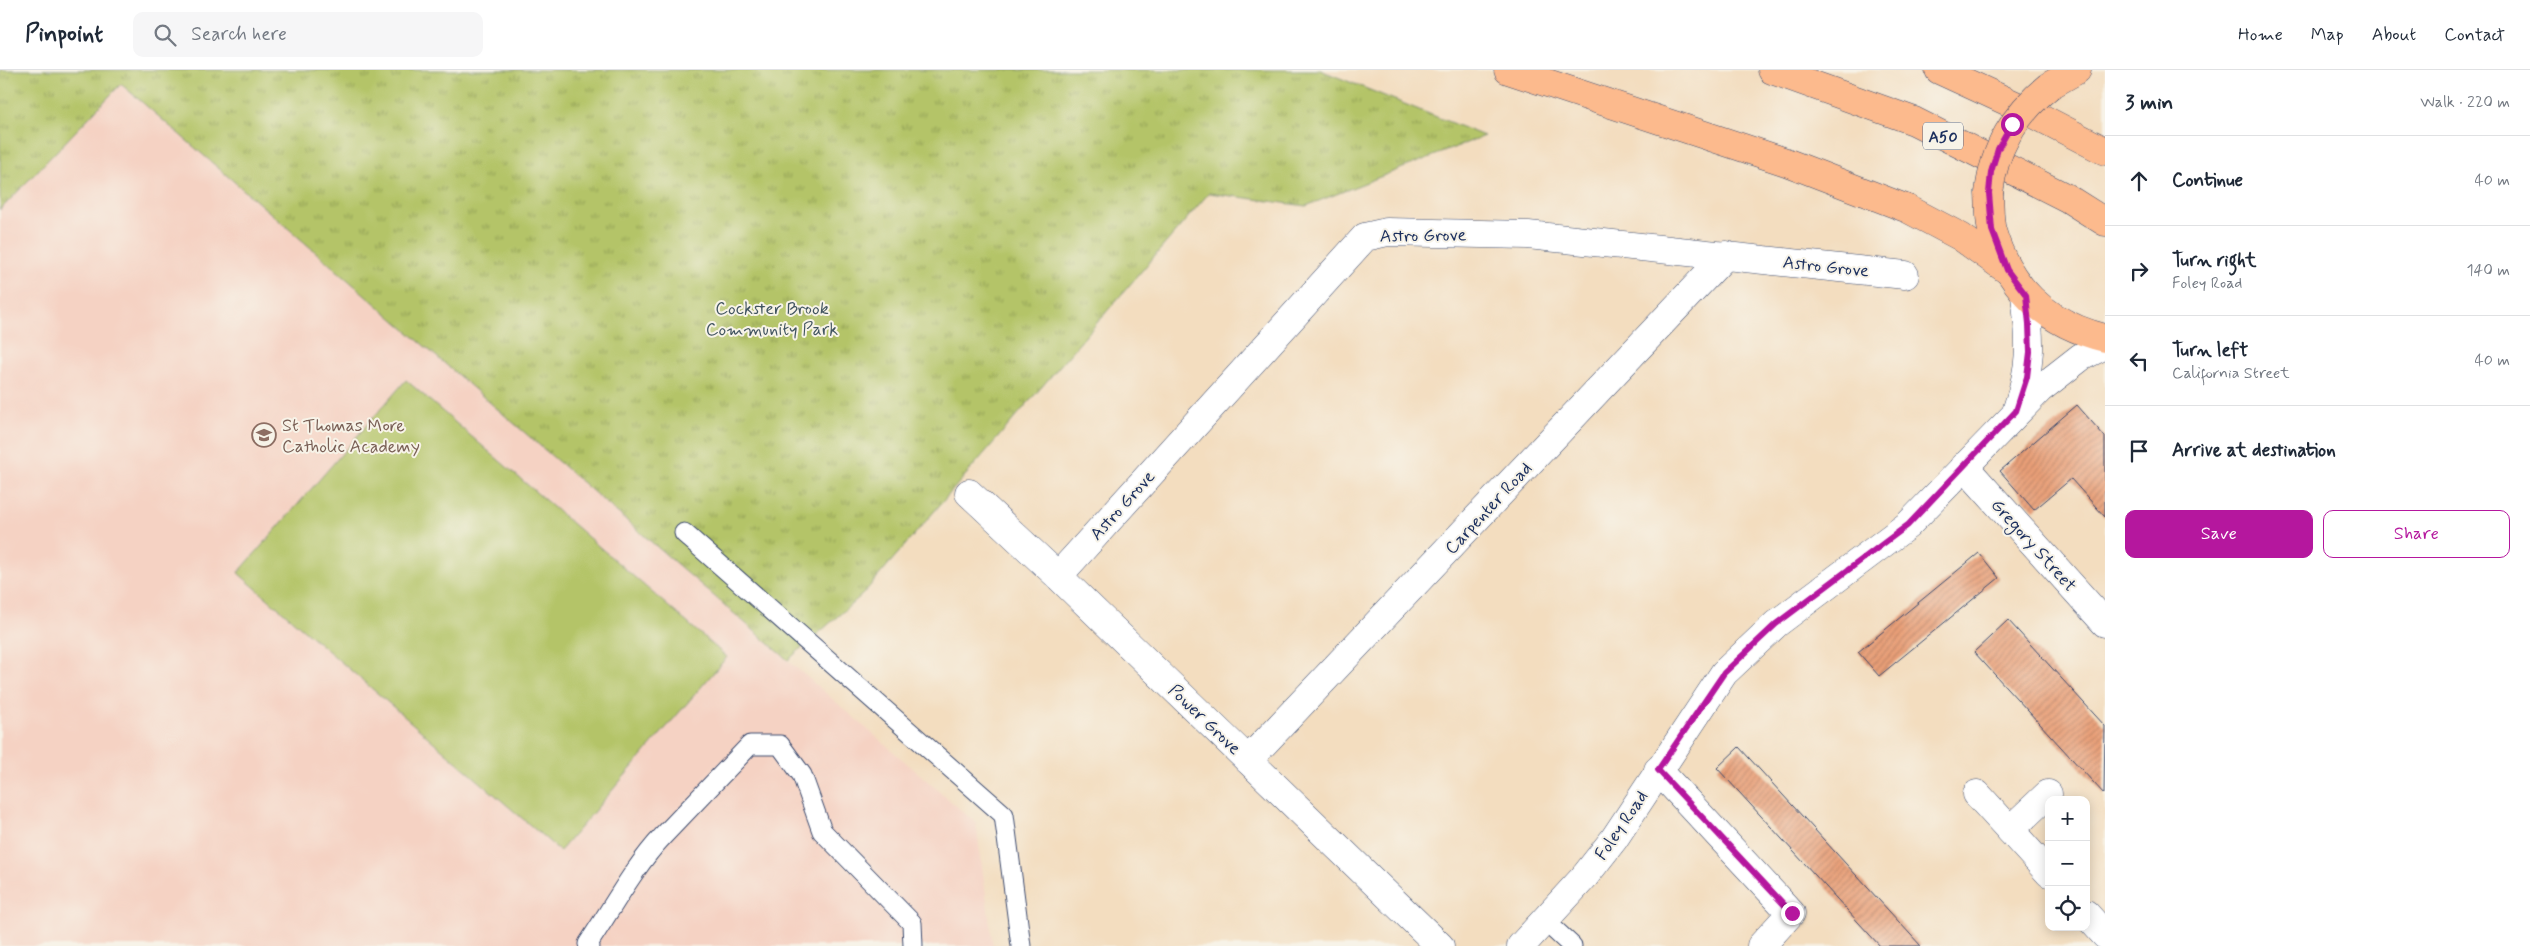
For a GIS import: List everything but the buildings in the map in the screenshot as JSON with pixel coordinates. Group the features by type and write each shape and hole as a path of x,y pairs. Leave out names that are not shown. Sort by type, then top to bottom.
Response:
{"main road":[{"path":"1508,70 1786,162 1908,209 1961,237 2007,270"},
{"name":"A50","path":"1772,70 1914,121 2067,198 2105,222"},
{"path":"1939,70 2028,111 2105,151"},
{"path":"2077,70 2049,86 2030,101 2012,124 1998,149 1991,172 1989,193 1992,230 2007,270 2026,295 2053,318 2080,332 2105,338"}],"street":[{"name":"Astro Grove","path":"1058,576 1365,237 1387,232 1528,235 1905,275"},
{"name":"Carpenter Road","path":"1248,760 1726,255"},
{"name":"Foley Road","path":"2016,411 2027,377 2030,352 2026,295"},
{"name":"Foley Road","path":"1521,946 1585,876 1614,839 1724,673 1776,624 1908,525 2016,411 2074,362 2105,345"},
{"name":"Gregory Street","path":"1964,466 2105,623"},
{"name":"Power Grove","path":"969,493 1058,576 1440,946"},
{"path":"1658,770 1792,913 1761,946"},
{"path":"1977,794 2045,869"},
{"path":"2010,830 2048,794"},
{"path":"2090,918 2105,935"}],"lane":[{"path":"684,533 1004,815 1021,946"},
{"path":"590,946 588,944 654,846 750,745 780,745 802,775 822,831 912,923 913,946"},
{"path":"1544,920 1572,946"}],"shaded area":[{"name":"St Thomas More Catholic Academy","path":"121,84 976,823 993,946 0,946 0,210"}],"green space":[{"name":"Cockster Brook Community Park","path":"0,70 1320,70 1484,136 1306,206 1209,193 863,594 788,660 121,84 0,210"},
{"path":"406,380 727,657 560,851 238,573"}],"place":[{"name":"St Thomas More Catholic Academy","path":"264,435"}],"route":[{"path":"1792,913 1658,770 1724,673 1776,624 1908,525 2016,411 2027,377 2030,352 2026,295 2007,270 1992,230 1989,193 1991,172 1998,149 2012,124"}]}
